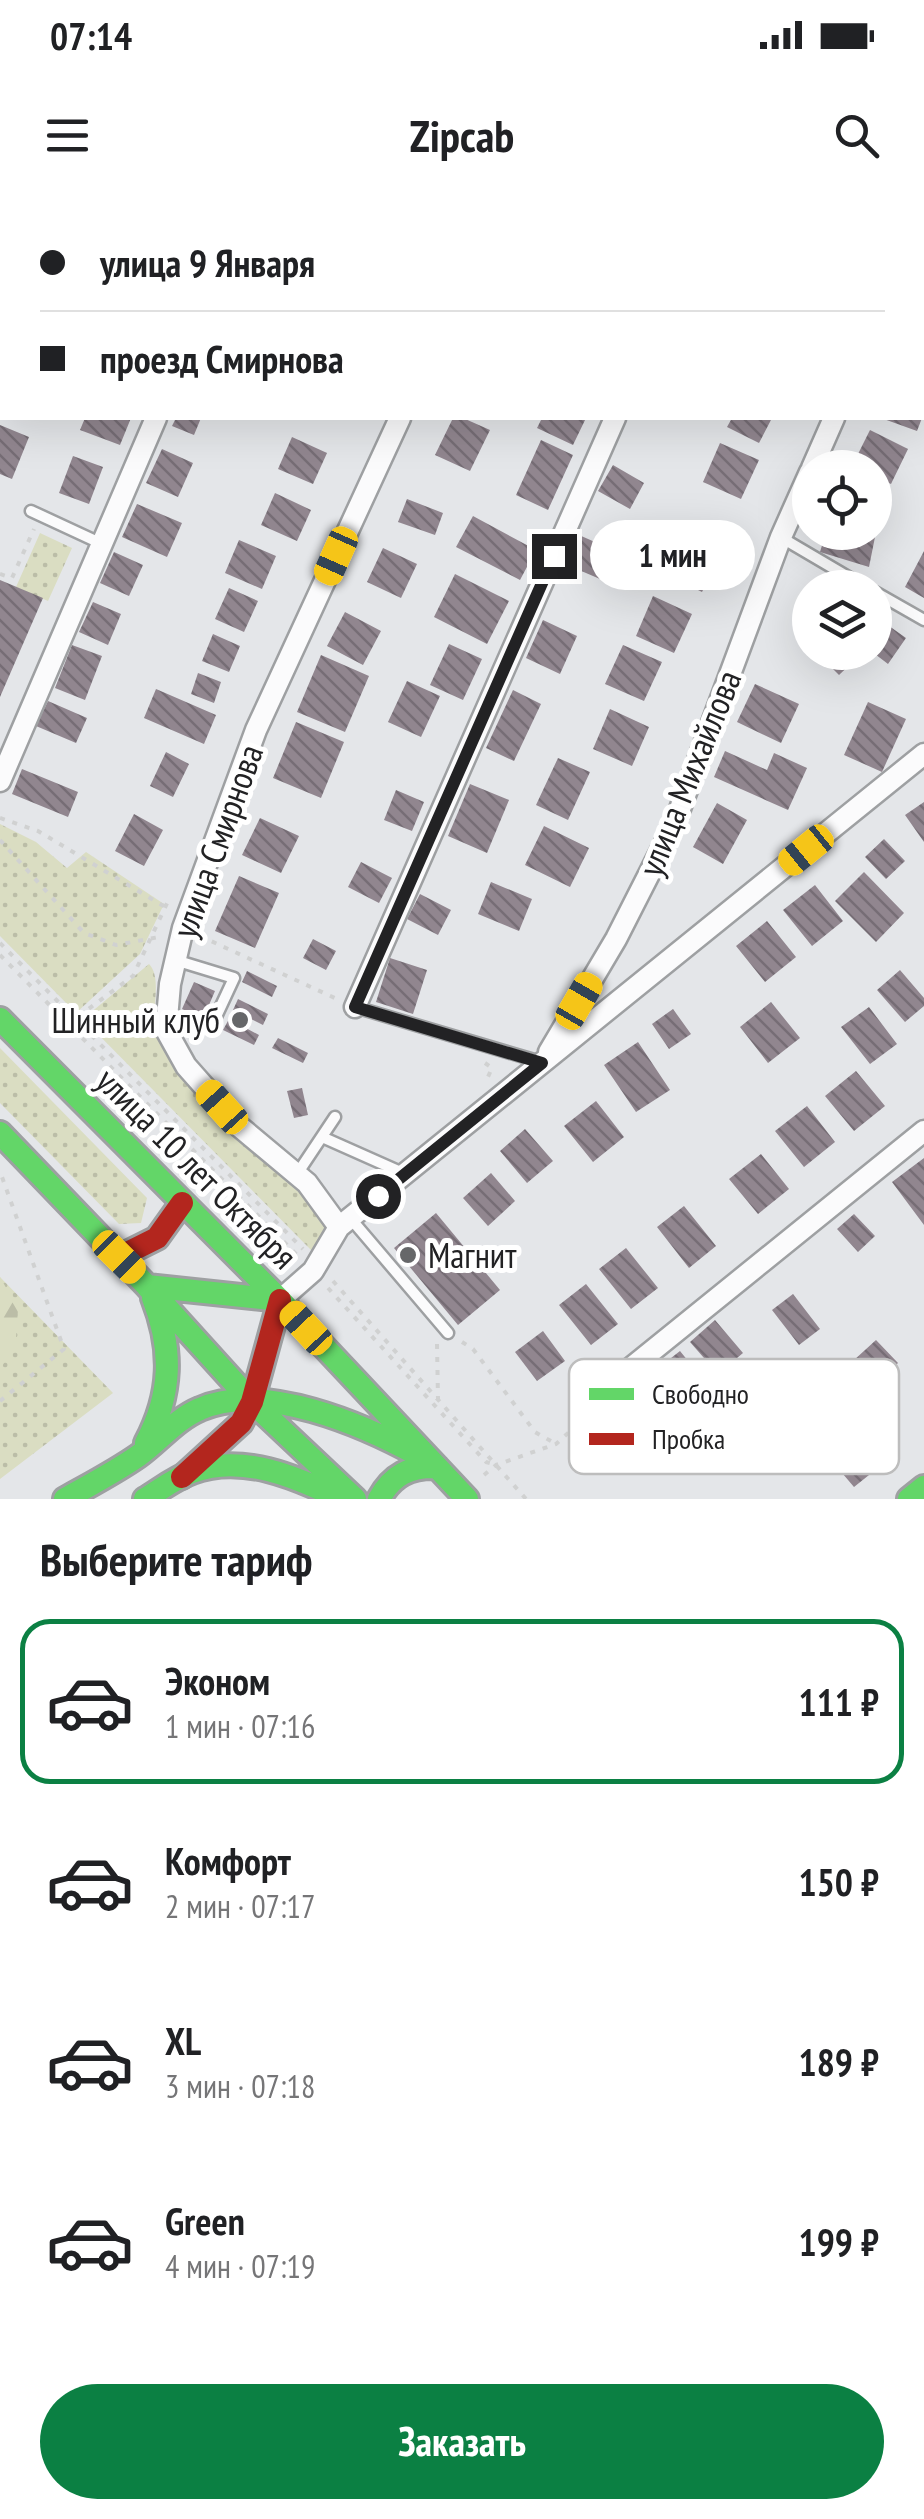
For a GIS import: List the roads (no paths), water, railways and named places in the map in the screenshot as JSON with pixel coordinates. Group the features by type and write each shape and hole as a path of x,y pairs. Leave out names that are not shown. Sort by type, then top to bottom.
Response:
{"main road":[{"name":"улица 10 лет Октября","path":"0,1019 280,1300 466,1499"},
{"path":"0,1133 252,1402 355,1499"},
{"path":"119,1257 142,1250 160,1236 182,1203"},
{"path":"147,1286 280,1300 252,1402 242,1424 182,1477"},
{"path":"137,1456 161,1416 170,1360 162,1318 147,1286"},
{"path":"66,1499 137,1456 200,1410 231,1401 277,1404 352,1426 391,1440 437,1467"},
{"path":"378,1499 392,1478 415,1465 437,1467"},
{"path":"145,1499 182,1477 209,1467 237,1466 287,1476 342,1499"},
{"path":"910,1499 924,1487"}],"street":[{"path":"0,781 155,420"},
{"name":"улица Смирнова","path":"345,1222 297,1174 240,1127 186,1066 166,1030 183,928 256,730 399,420"},
{"path":"355,1007 614,420"},
{"name":"улица Михайлова","path":"820,450 833,420"},
{"name":"улица Михайлова","path":"542,1063 616,939 674,825 792,513"},
{"path":"280,1300 316,1268 345,1222 924,754"},
{"path":"642,1359 924,1131"}],"lane":[{"path":"35,514 100,543"},
{"path":"781,538 837,570"},
{"path":"892,602 924,620"},
{"path":"175,960 234,978 214,1021"},
{"path":"355,1007 542,1063"},
{"path":"297,1174 335,1117"},
{"path":"322,1137 405,1174"},
{"path":"345,1222 448,1334"}],"place":[{"name":"Шинный клуб","path":"240,1020"},
{"name":"Магнит","path":"408,1255"}]}
